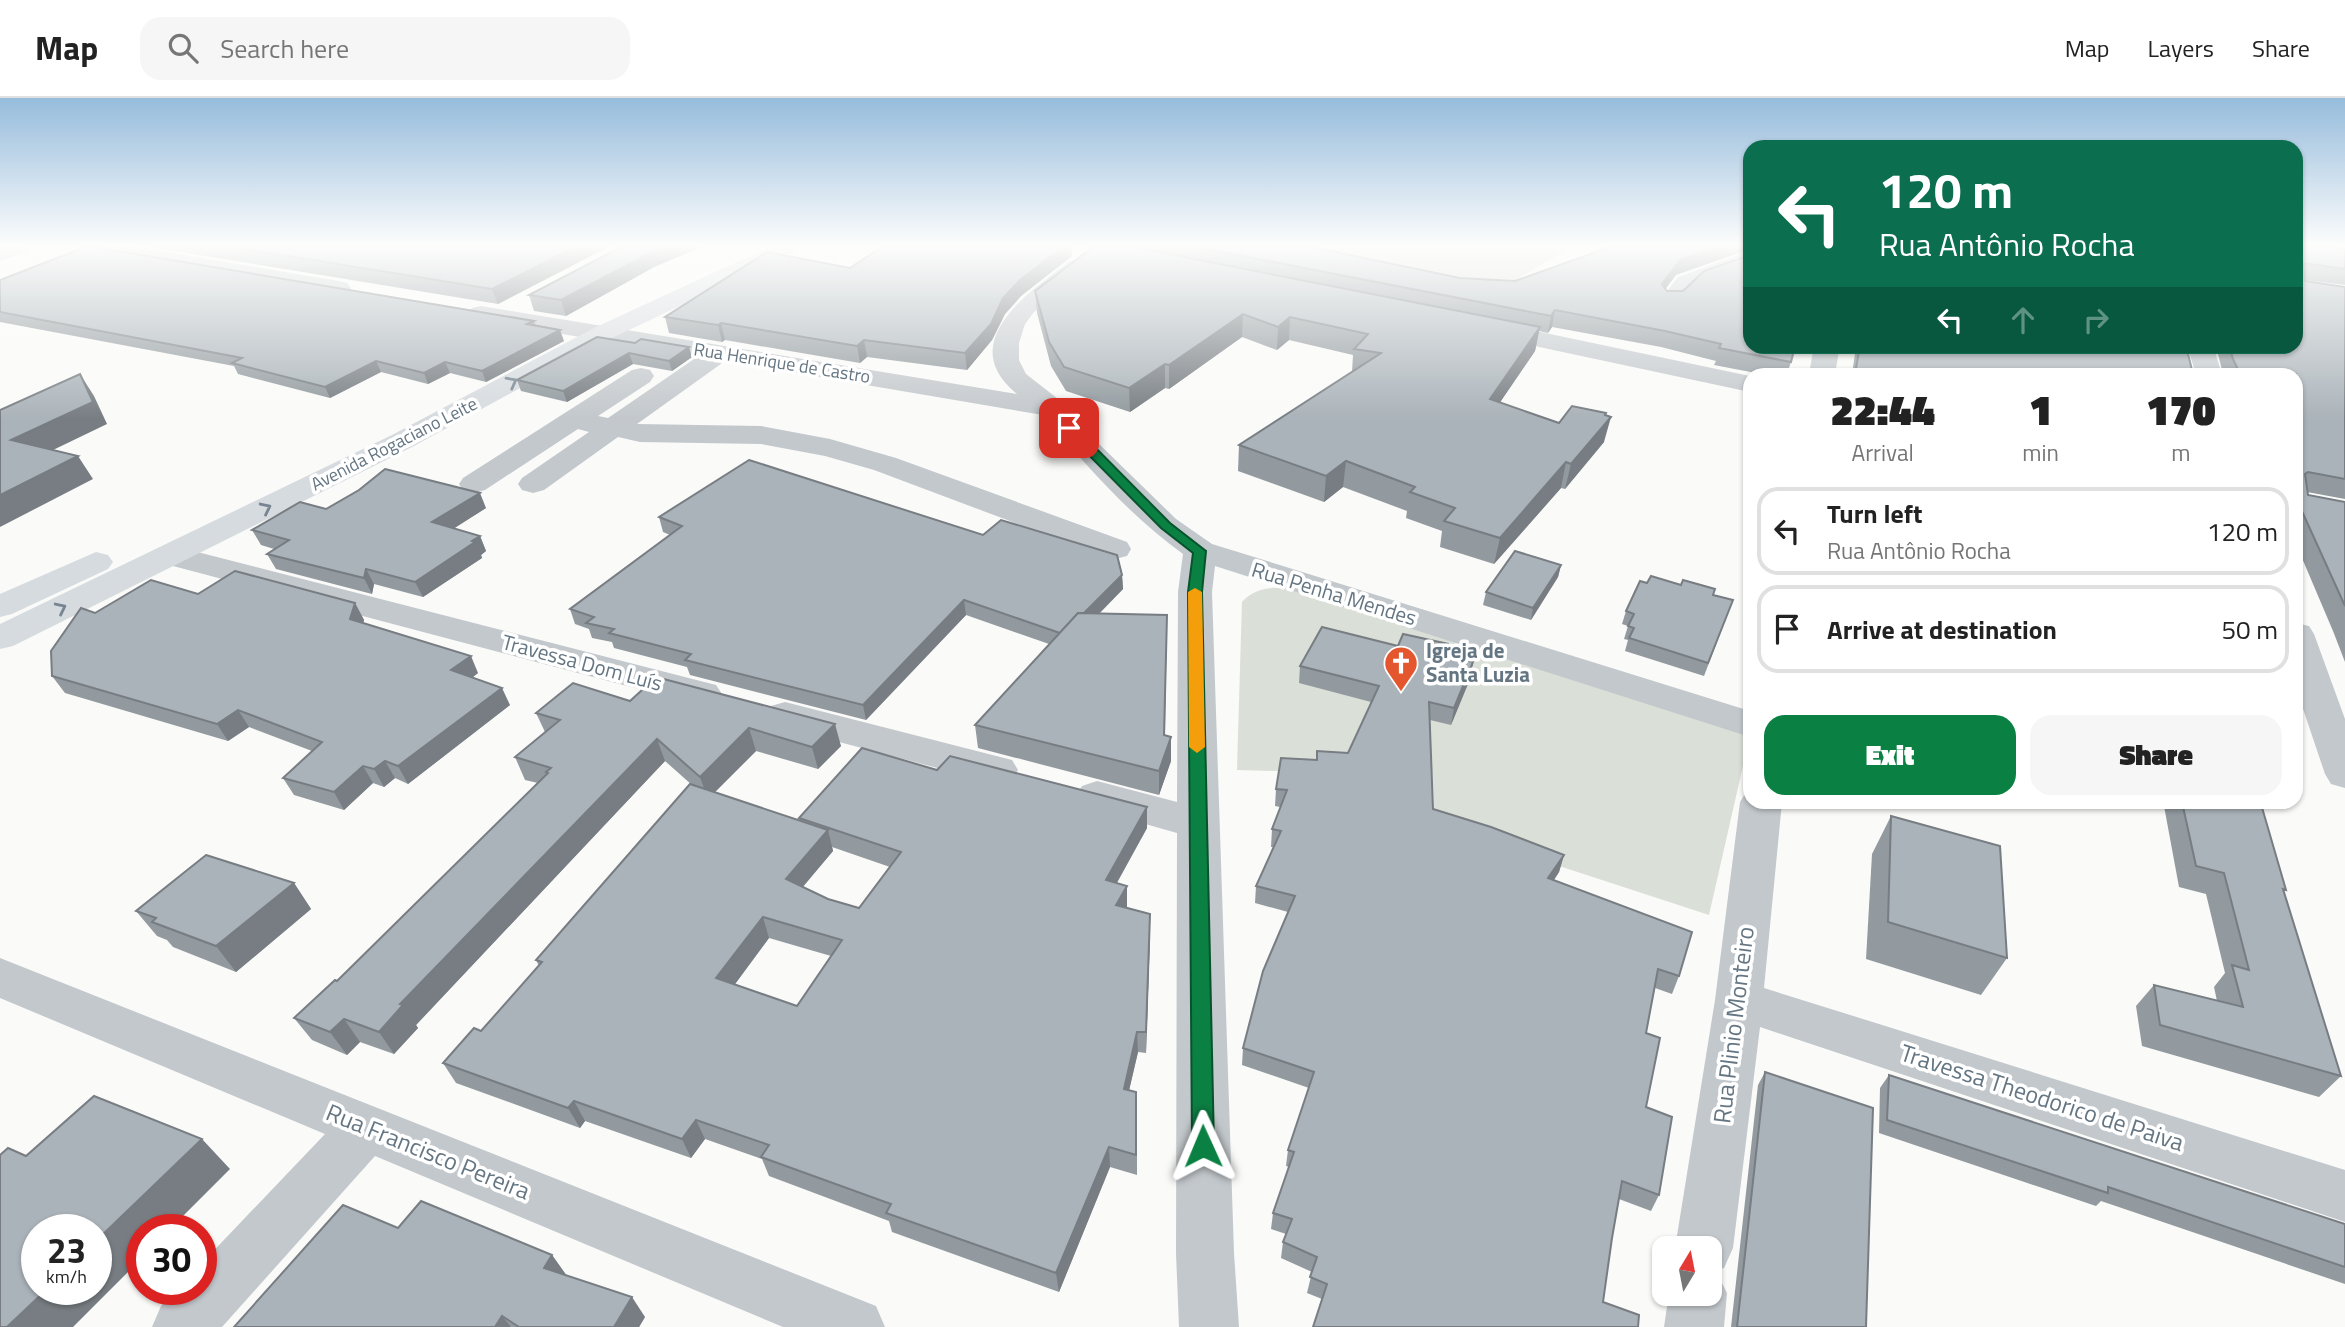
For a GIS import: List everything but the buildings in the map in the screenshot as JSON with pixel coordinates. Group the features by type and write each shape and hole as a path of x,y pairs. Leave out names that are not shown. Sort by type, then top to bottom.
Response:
{"main road":[{"name":"Avenida Rogaciano Leite","path":"0,607 310,461 622,304"},
{"name":"Avenida Rogaciano Leite","path":"0,638 402,441 603,333 664,304"}],"street":[{"path":"500,316 521,304"},
{"name":"Rua Penha Mendes","path":"1028,304 1013,324 1006,342 1006,360 1014,378 1052,408 1087,448 1165,526 1200,551 1743,722"},
{"name":"Rua Henrique de Castro","path":"460,309 1052,408"},
{"path":"1469,326 1743,383"},
{"path":"533,484 720,353"},
{"path":"474,484 641,376"},
{"path":"573,420 662,435 761,435 830,448 898,469 1115,549"},
{"path":"1200,551 1195,592 1205,1253 1209,1327"},
{"name":"Travessa Dom Luís","path":"170,555 1198,822"},
{"path":"2303,654 2345,774"},
{"name":"Rua Plinio Monteiro","path":"1706,1236 1738,1000 1760,809"},
{"name":"Rua Francisco Pereira","path":"0,977 855,1327"},
{"name":"Travessa Theodorico de Paiva","path":"1738,1000 2345,1196"},
{"path":"182,1327 367,1127"},
{"path":"1693,1327 1696,1306"}],"shaded area":[{"path":"1287,587 1743,733 1743,766 1709,915 1434,825 1433,775 1237,770 1242,602 1257,591"}],"slow traffic":[{"path":"1195,592 1197,747"}],"place":[{"name":"Igreja de Santa Luzia","path":"1401,693"}],"route":[{"path":"1069,428 1165,526 1200,551 1195,592 1203,1146"}]}
